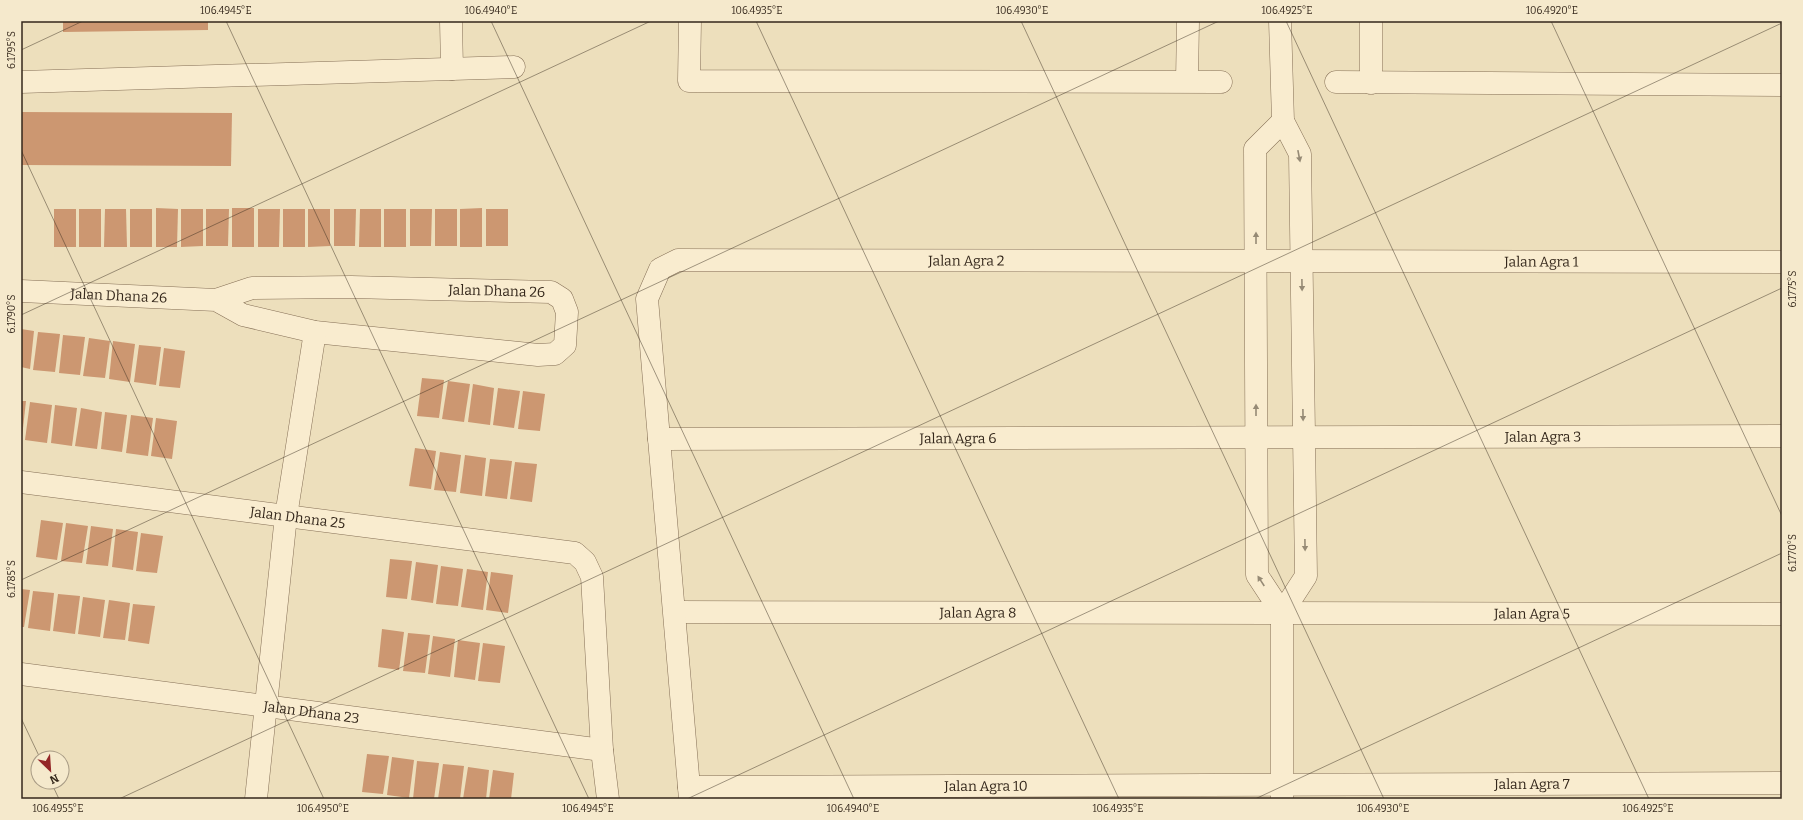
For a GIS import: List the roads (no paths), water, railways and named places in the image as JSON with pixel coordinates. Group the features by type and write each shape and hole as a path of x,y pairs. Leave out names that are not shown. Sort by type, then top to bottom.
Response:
{"street":[{"path":"451,21 452,69"},
{"path":"690,21 689,81 1221,82"},
{"path":"1187,82 1188,21"},
{"path":"1280,21 1283,121 1300,154 1306,576 1282,613 1282,792"},
{"path":"1371,21 1371,83"},
{"path":"21,82 514,67"},
{"path":"1336,82 1782,84"},
{"path":"1282,613 1257,575 1255,149 1283,121"},
{"name":"Jalan Agra 2","path":"659,439 647,299 660,269 678,260 1301,261"},
{"name":"Jalan Agra 1","path":"1301,261 1782,262"},
{"name":"Jalan Dhana 26","path":"21,291 216,300 252,288 351,287 551,292 562,299 567,312 565,345 555,354 538,355 315,332 243,315 216,300"},
{"path":"256,799 286,516 315,332"},
{"name":"Jalan Agra 3","path":"1257,437 1782,436"},
{"name":"Jalan Agra 6","path":"659,439 1257,437"},
{"path":"659,439 690,793"},
{"name":"Jalan Dhana 25","path":"21,482 575,553 585,562 592,577 602,750"},
{"name":"Jalan Agra 8","path":"674,612 1282,613"},
{"name":"Jalan Agra 5","path":"1282,613 1782,614"},
{"name":"Jalan Dhana 23","path":"21,674 602,750"},
{"path":"602,750 608,799"},
{"name":"Jalan Agra 7","path":"1282,792 1782,783"},
{"name":"Jalan Agra 10","path":"690,793 1282,792"}]}
